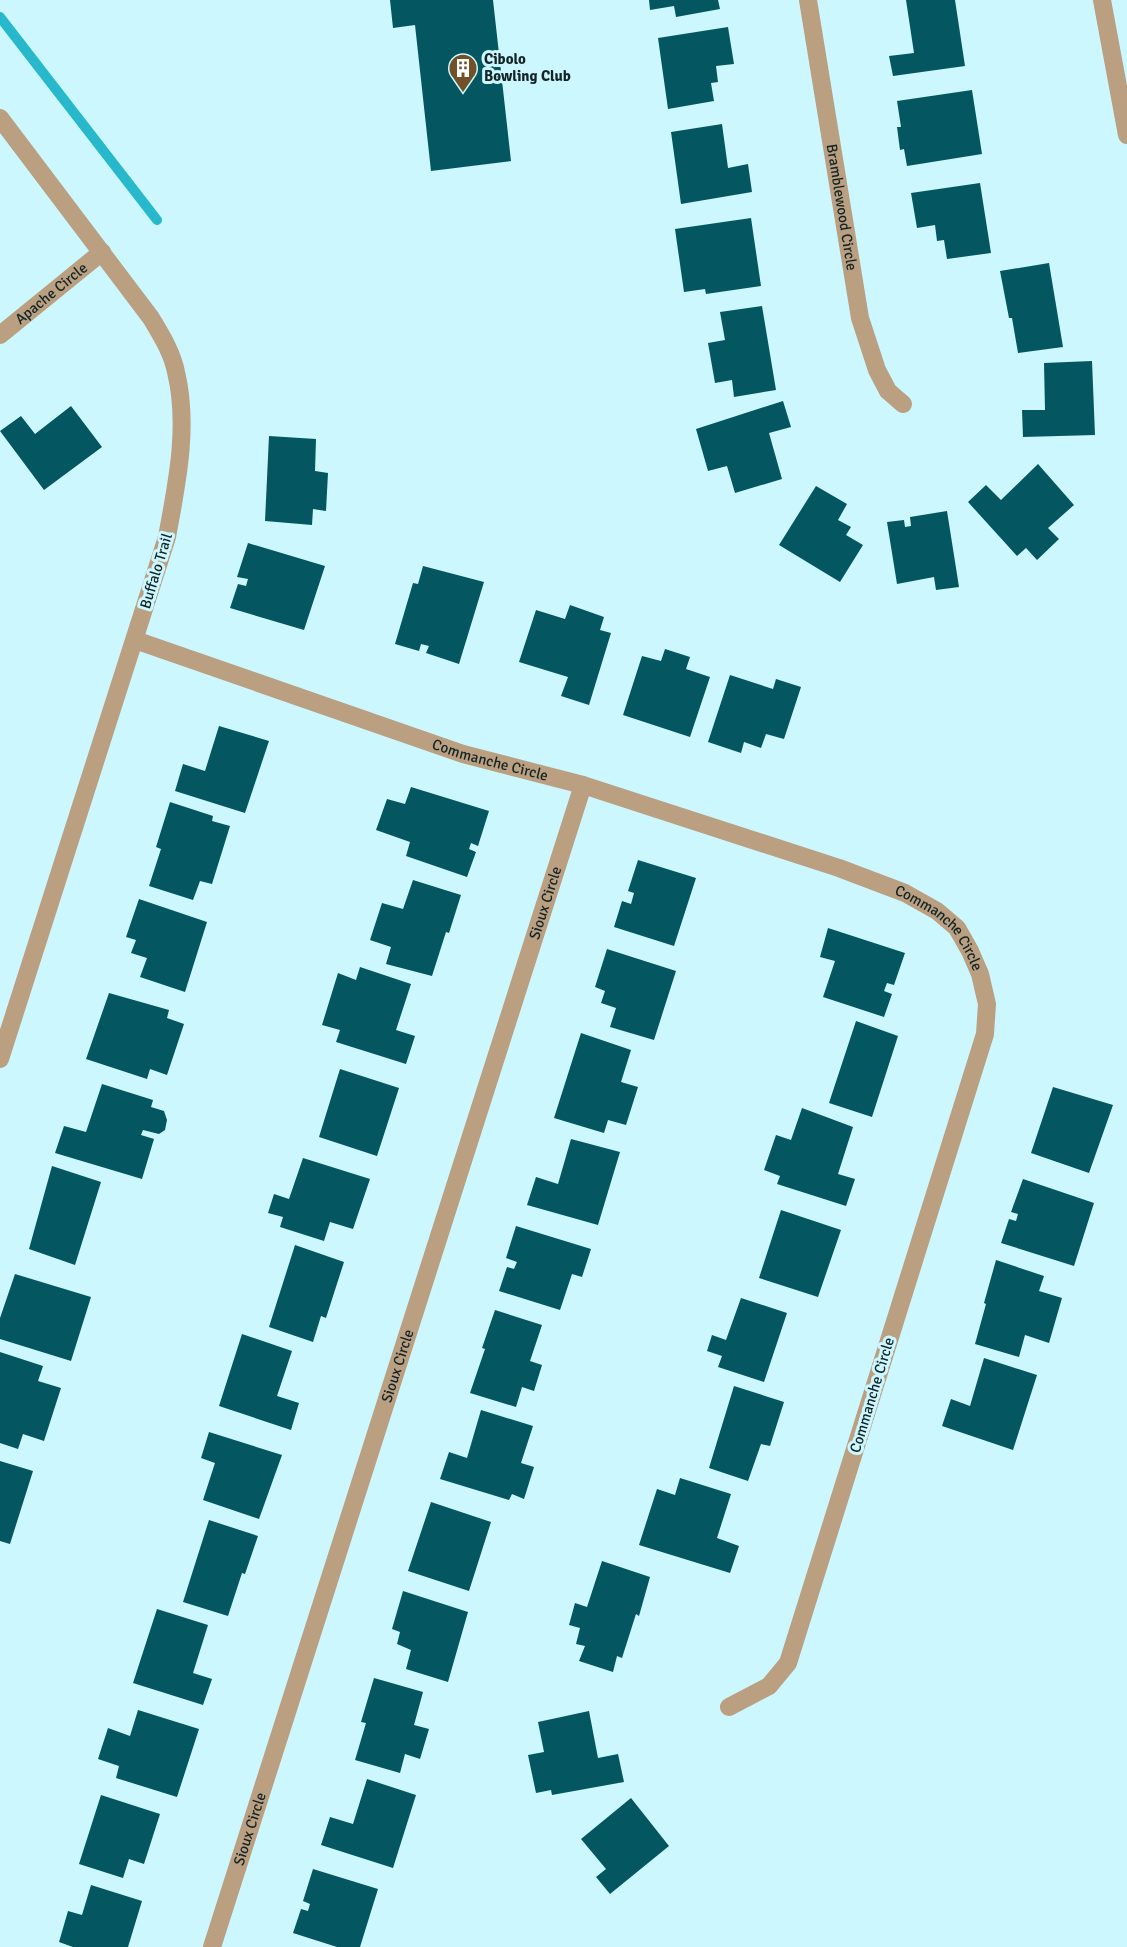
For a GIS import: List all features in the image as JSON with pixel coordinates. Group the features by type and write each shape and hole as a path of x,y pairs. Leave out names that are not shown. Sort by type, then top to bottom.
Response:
{"street":[{"name":"Bramblewood Circle","path":"808,0 860,318 877,370 888,391 903,404"},
{"path":"1102,0 1127,135"},
{"name":"Buffalo Trail","path":"0,118 151,318 165,342 176,371 181,401 182,428 175,495 167,537 0,1059"},
{"name":"Apache Circle","path":"0,335 102,252"},
{"name":"Commanche Circle","path":"135,640 463,754 583,785 838,868 905,893 937,911 957,928 970,951 980,974 987,1004 985,1034 788,1664 769,1686 729,1707"},
{"name":"Sioux Circle","path":"212,1947 583,785"}],"building":[{"name":"Cibolo Bowling Club","path":"390,0 493,0 511,161 431,171 415,25 393,28"},
{"path":"649,0 718,0 720,9 676,17 674,6 650,10"},
{"path":"906,0 955,0 965,66 893,76 889,56 914,53"},
{"path":"728,27 734,64 716,66 718,82 711,83 714,101 668,109 658,38"},
{"path":"972,90 982,154 907,166 904,149 900,150 897,127 901,127 897,101"},
{"path":"722,124 728,168 748,164 752,192 681,204 671,132"},
{"path":"980,183 991,253 947,259 944,240 937,241 935,225 917,228 911,193"},
{"path":"751,218 761,286 706,294 705,289 684,292 675,229"},
{"path":"1049,263 1063,347 1018,353 1000,271"},
{"path":"762,306 776,390 734,397 732,380 715,383 708,343 725,340 720,312"},
{"path":"1092,361 1095,435 1023,437 1022,410 1045,410 1044,363"},
{"path":"783,401 791,427 769,433 782,479 735,493 727,466 708,471 696,429"},
{"path":"71,406 102,447 44,490 0,431 21,416 35,434"},
{"path":"269,436 316,439 315,471 328,473 326,511 313,509 312,525 265,521"},
{"path":"1038,464 1074,505 1048,528 1059,539 1037,560 1026,548 1017,556 968,502 986,485 1001,500"},
{"path":"816,486 847,504 838,520 851,527 846,535 863,545 840,582 779,545"},
{"path":"947,511 959,587 936,590 934,577 897,584 887,522 904,520 905,527 911,526 910,517"},
{"path":"248,543 325,566 304,630 230,608 238,584 246,586 248,579 237,577"},
{"path":"423,566 484,582 459,664 426,653 429,646 421,644 419,651 395,644 413,583 418,584"},
{"path":"570,605 604,617 600,630 611,633 589,705 561,696 568,677 519,662 536,610 565,619"},
{"path":"665,649 690,657 686,669 710,677 690,737 623,715 642,656 661,661"},
{"path":"730,675 773,689 776,679 801,687 784,739 766,734 761,748 744,742 741,753 708,742"},
{"path":"219,726 269,741 245,813 175,791 183,764 205,771"},
{"path":"411,787 489,811 478,846 471,843 469,849 476,852 467,877 406,856 410,842 376,830 387,799 405,804"},
{"path":"170,802 213,816 212,821 230,826 212,884 200,881 193,900 149,886 161,849 156,847"},
{"path":"638,860 696,878 674,946 614,927 622,901 631,904 634,893 628,891"},
{"path":"413,880 461,895 432,976 386,964 391,947 370,940 382,903 403,909"},
{"path":"139,899 207,922 185,992 140,977 147,958 131,953 136,940 126,937"},
{"path":"828,928 905,953 894,985 887,983 884,991 892,994 884,1017 823,997 835,961 820,957"},
{"path":"607,949 676,971 654,1040 610,1027 616,1008 601,1003 605,991 595,987"},
{"path":"360,967 411,984 396,1030 415,1036 406,1064 336,1042 340,1030 322,1025 338,973 356,980"},
{"path":"109,993 169,1010 167,1018 184,1024 167,1075 150,1069 147,1079 86,1059"},
{"path":"856,1021 898,1036 872,1117 829,1103"},
{"path":"581,1033 631,1050 621,1082 638,1087 626,1125 608,1120 604,1133 554,1118"},
{"path":"340,1069 399,1088 377,1156 319,1137"},
{"path":"102,1084 153,1100 151,1107 164,1111 167,1120 165,1130 159,1134 143,1130 141,1135 154,1139 142,1179 55,1153 64,1126 86,1132"},
{"path":"1053,1087 1113,1105 1089,1173 1031,1153"},
{"path":"802,1108 853,1127 838,1174 855,1179 846,1206 777,1184 780,1176 764,1170 776,1135 791,1140"},
{"path":"571,1139 620,1152 598,1225 527,1205 536,1177 558,1184"},
{"path":"303,1158 370,1179 353,1229 330,1222 324,1241 280,1227 283,1217 268,1213 274,1194 289,1199"},
{"path":"52,1166 101,1182 75,1265 29,1249"},
{"path":"1023,1179 1094,1203 1074,1266 1001,1243 1009,1219 1016,1221 1018,1214 1011,1212"},
{"path":"781,1210 841,1230 818,1297 759,1278"},
{"path":"516,1226 591,1249 582,1277 572,1274 560,1310 499,1291 507,1267 514,1269 517,1262 506,1258"},
{"path":"295,1245 344,1262 326,1318 321,1316 313,1342 269,1327"},
{"path":"996,1260 1044,1276 1039,1291 1062,1298 1049,1343 1025,1335 1019,1357 975,1344"},
{"path":"15,1274 91,1297 71,1361 0,1339 0,1318"},
{"path":"741,1298 787,1313 764,1382 718,1367 722,1356 707,1351 712,1335 726,1340"},
{"path":"495,1310 542,1325 530,1361 542,1365 534,1391 522,1387 516,1407 470,1393"},
{"path":"242,1334 292,1351 277,1396 299,1403 291,1430 219,1406"},
{"path":"0,1352 43,1366 38,1381 61,1388 44,1441 23,1434 18,1449 0,1443"},
{"path":"984,1358 1037,1375 1013,1450 942,1426 951,1399 970,1406"},
{"path":"734,1386 784,1402 770,1446 761,1444 748,1481 709,1468"},
{"path":"481,1410 533,1426 521,1463 534,1467 524,1499 512,1494 509,1500 440,1479 449,1452 467,1458"},
{"path":"209,1432 282,1455 259,1519 203,1500 215,1463 201,1458"},
{"path":"0,1461 33,1471 10,1544 0,1541"},
{"path":"680,1478 731,1494 717,1538 739,1546 730,1573 639,1545 657,1489 675,1495"},
{"path":"431,1502 491,1522 469,1591 408,1571"},
{"path":"209,1520 258,1536 245,1574 242,1573 228,1616 183,1602"},
{"path":"602,1561 650,1577 639,1616 636,1614 622,1658 617,1656 613,1672 579,1661 585,1646 576,1644 580,1628 569,1625 575,1603 587,1607"},
{"path":"403,1591 468,1612 448,1682 406,1669 411,1650 397,1644 400,1632 392,1629"},
{"path":"157,1609 208,1625 193,1673 212,1679 203,1705 133,1683"},
{"path":"374,1678 423,1692 414,1725 429,1729 420,1759 405,1754 400,1773 355,1760 366,1723 361,1722"},
{"path":"138,1710 199,1729 177,1797 116,1778 119,1766 98,1759 108,1728 130,1736"},
{"path":"589,1711 598,1758 618,1754 624,1782 552,1795 551,1790 536,1793 528,1755 544,1752 538,1722"},
{"path":"367,1779 416,1795 393,1868 321,1845 330,1817 353,1824"},
{"path":"101,1795 160,1814 144,1864 129,1859 123,1878 79,1864"},
{"path":"631,1798 669,1846 610,1894 596,1877 606,1869 581,1839"},
{"path":"313,1869 378,1889 360,1947 337,1947 293,1933 301,1909 308,1911 310,1904 303,1901"},
{"path":"91,1885 142,1901 128,1947 73,1947 59,1942 68,1911 82,1915"}],"waterway":[{"path":"0,17 157,220"}],"place":[{"name":"Cibolo Bowling Club","path":"463,94"}]}
